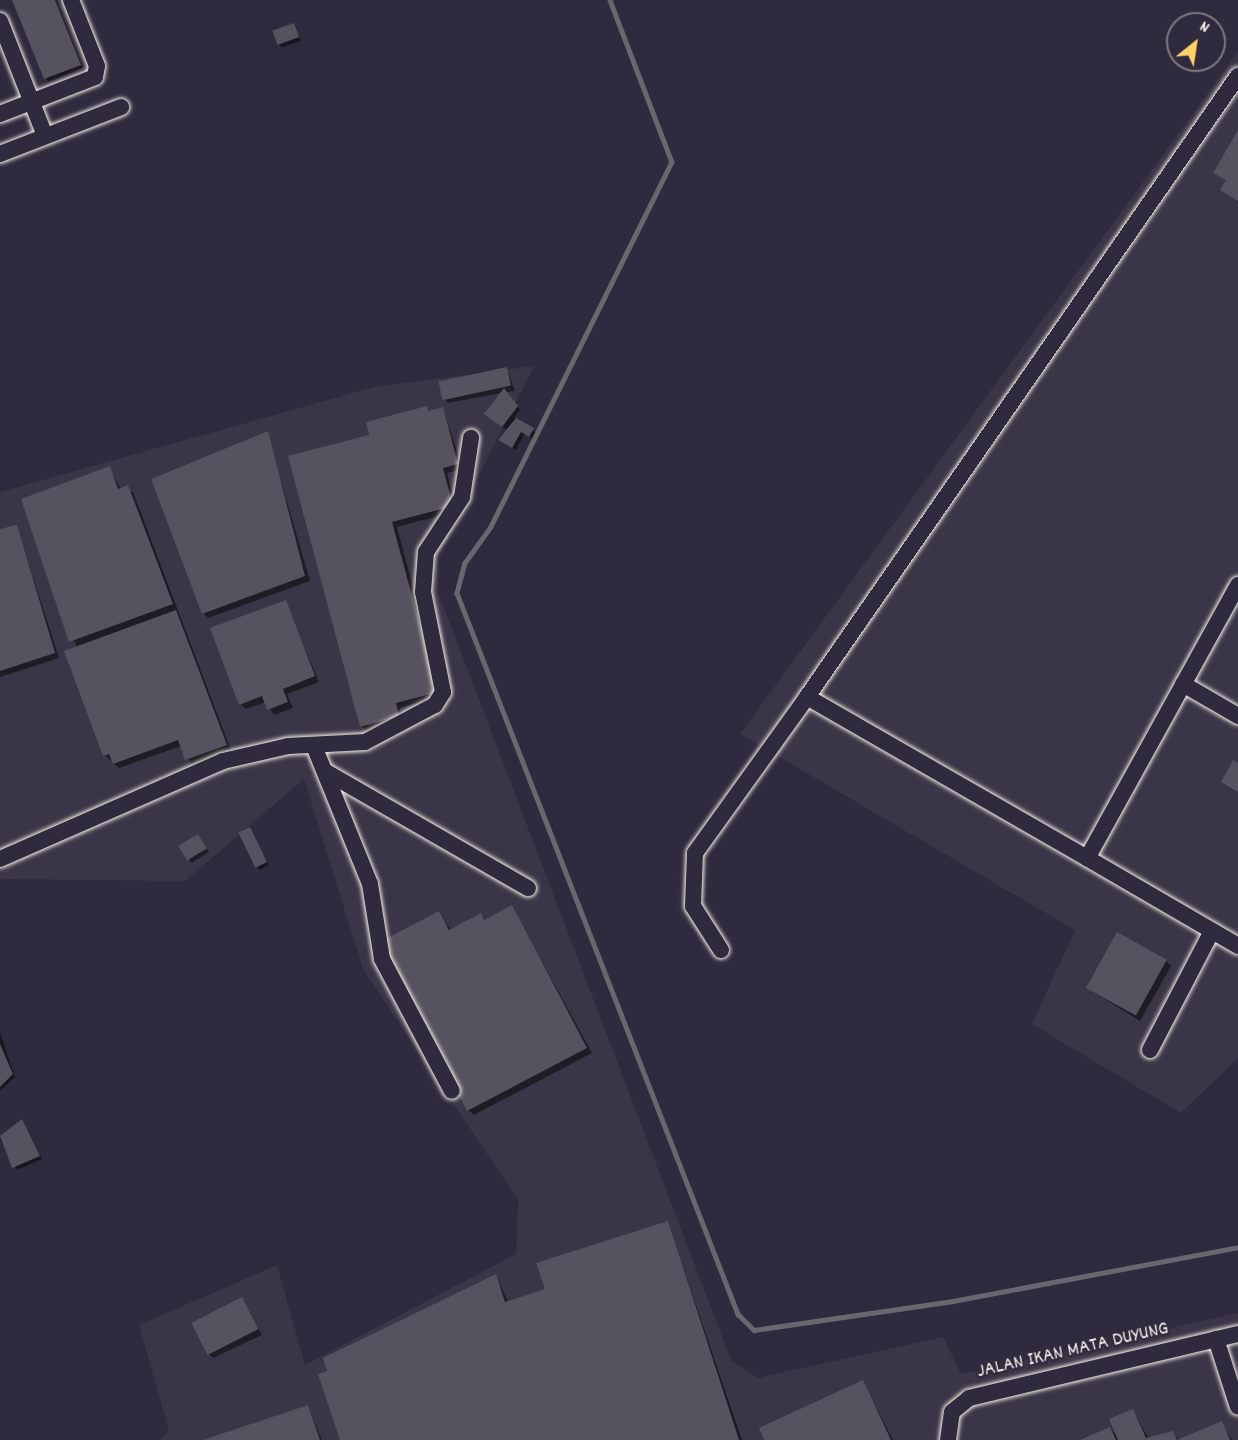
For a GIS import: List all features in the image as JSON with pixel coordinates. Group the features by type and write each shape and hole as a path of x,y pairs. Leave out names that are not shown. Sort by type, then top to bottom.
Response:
{"street":[{"path":"0,114 91,81 97,73 71,0"},
{"path":"0,21 45,136"},
{"path":"721,950 693,906 695,853 807,697 1238,76"},
{"path":"0,154 121,107"},
{"path":"0,859 223,760 365,742 435,705 443,692 423,592 426,552 462,497 471,438"},
{"path":"1087,858 1238,585"},
{"path":"1183,684 1238,716"},
{"path":"807,697 1238,946"},
{"path":"314,747 327,772 370,884 382,959 452,1091"},
{"path":"327,772 528,888"},
{"path":"1150,1050 1212,931"},
{"name":"JALAN IKAN MATA DUYUNG","path":"948,1440 952,1412 969,1398 1238,1334"},
{"path":"1215,1339 1238,1407"}],"shaded area":[{"path":"1238,52 1238,1058 1181,1113 1032,1024 1075,930 740,734 1223,72 1226,72 1226,68"},
{"path":"534,366 438,556 438,592 731,1360 758,1378 943,1337 961,1374 1238,1313 1238,1440 159,1440 169,1431 139,1325 277,1265 305,1365 516,1254 518,1200 363,969 304,779 185,881 0,879 0,492 374,387"}],"building":[{"path":"12,0 55,0 81,65 44,79"},
{"path":"294,23 299,37 278,45 272,31"},
{"path":"1238,130 1238,201 1220,190 1226,180 1213,173"},
{"path":"507,367 511,386 442,400 439,382"},
{"path":"504,388 518,406 502,427 484,414"},
{"path":"427,406 428,411 443,407 458,464 443,468 453,506 392,522 438,692 396,703 399,716 360,727 288,456 369,435 366,422"},
{"path":"516,418 534,428 529,437 521,432 512,448 498,440"},
{"path":"268,431 305,576 202,614 151,479"},
{"path":"110,466 118,489 128,485 173,604 69,642 21,499"},
{"path":"17,525 55,653 0,671 0,529"},
{"path":"286,600 315,676 283,689 288,702 267,710 262,696 239,705 210,628"},
{"path":"176,610 227,745 185,760 178,740 113,764 109,754 103,756 64,651"},
{"path":"1233,760 1238,763 1238,792 1221,782"},
{"path":"250,827 267,862 255,868 238,833"},
{"path":"198,834 207,849 187,860 178,846"},
{"path":"512,905 587,1048 467,1111 380,942 439,911 449,930 481,913 484,920"},
{"path":"1117,932 1167,960 1136,1016 1086,988"},
{"path":"0,1044 13,1074 0,1087"},
{"path":"22,1119 40,1156 12,1168 0,1136"},
{"path":"668,1221 739,1440 340,1440 318,1374 327,1371 323,1358 496,1274 505,1302 545,1289 536,1263"},
{"path":"242,1297 258,1329 208,1355 191,1323"},
{"path":"863,1380 891,1440 764,1440 759,1428"},
{"path":"308,1405 320,1440 203,1440"},
{"path":"1133,1409 1146,1438 1173,1431 1177,1440 1118,1440 1109,1419"},
{"path":"1222,1421 1230,1440 1177,1440"},
{"path":"1110,1427 1116,1440 1080,1440"}],"waterway":[{"path":"610,0 672,162 491,527 465,563 457,593 738,1314 754,1330 953,1301 1238,1247"}]}
